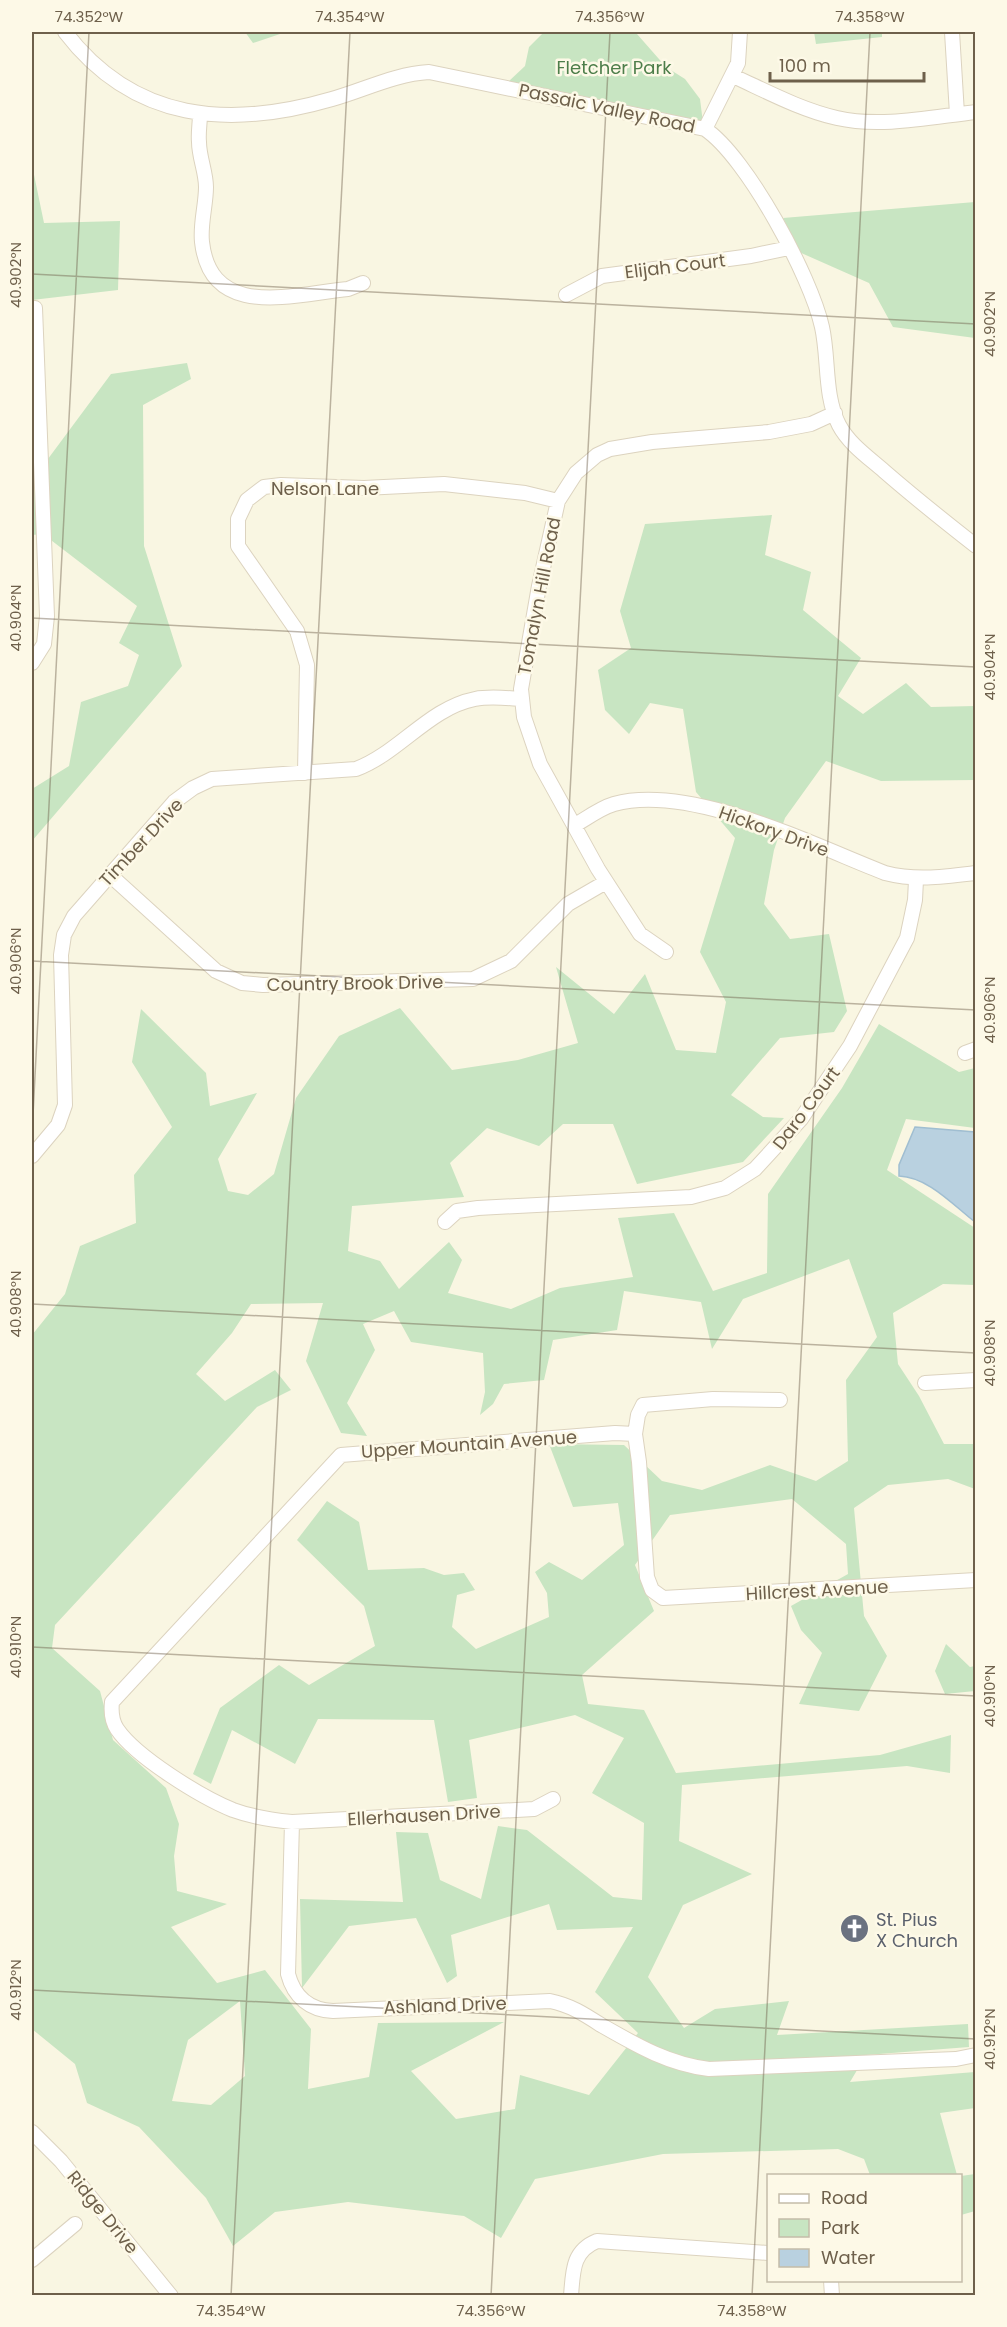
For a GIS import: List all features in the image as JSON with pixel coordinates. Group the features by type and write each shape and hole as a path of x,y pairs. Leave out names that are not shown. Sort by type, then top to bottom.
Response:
{"street":[{"name":"Passaic Valley Road","path":"65,32 89,59 121,86 159,105 200,114 291,111 408,74 429,72 705,129 720,139 734,154 754,183 789,248 819,314 835,413 841,428 859,449 975,546"},
{"path":"705,129 733,76 740,56 740,32"},
{"path":"952,32 957,114"},
{"path":"733,76 822,114 843,119 882,121 975,112"},
{"path":"200,114 199,143 206,184 202,242 209,269 216,281 233,294 254,297 348,289 363,283"},
{"name":"Elijah Court","path":"566,295 591,279 602,276 743,257 789,248"},
{"path":"32,663 44,644 47,616 35,386 35,308"},
{"name":"Tomalyn Hill Road","path":"666,952 640,934 606,882 540,764 524,717 521,699 539,586 558,501 576,473 597,455 610,449 652,442 769,432 811,424 835,413"},
{"name":"Nelson Lane","path":"305,773 307,665 297,631 244,559 238,546 238,519 247,500 264,487 281,485 364,488 444,484 525,494 558,501"},
{"name":"Timber Drive","path":"32,1156 58,1125 65,1106 61,969 64,934 74,916 174,802 199,784 226,776 342,772 369,764 436,717 460,704 488,698 521,699"},
{"name":"Hickory Drive","path":"574,826 600,810 627,802 654,800 715,809 885,873 916,880 975,873"},
{"name":"Country Brook Drive","path":"110,875 216,971 242,983 262,985 473,980 511,961 568,903 606,882"},
{"name":"Daro Court","path":"445,1222 457,1211 478,1208 691,1197 725,1188 755,1169 801,1119 850,1046 907,938 915,900 916,880"},
{"path":"925,1383 975,1380"},
{"path":"635,1434 638,1415 644,1405 713,1399 780,1400"},
{"name":"Upper Mountain Avenue","path":"292,1822 261,1818 234,1810 190,1788 155,1765 117,1729 111,1714 112,1702 341,1455 604,1434 635,1434"},
{"name":"Hillcrest Avenue","path":"635,1434 647,1577 652,1590 660,1597 670,1600 975,1580"},
{"name":"Ellerhausen Drive","path":"292,1822 534,1809 553,1799"},
{"name":"Ashland Drive","path":"292,1822 288,1974 292,1988 301,1999 319,2009 333,2011 557,2002 571,2006 655,2055 675,2063 709,2070 956,2059 975,2055"},
{"name":"Ridge Drive","path":"32,2132 61,2161 171,2295"},
{"name":"Ridge Drive","path":"32,2260 75,2224"},
{"path":"571,2295 576,2259 584,2248 597,2241 767,2253"}],"green space":[{"path":"245,32 286,32 253,43"},
{"name":"Fletcher Park","path":"544,32 630,32 637,34 666,67 685,79 700,99 703,123 508,82 525,66 529,47"},
{"path":"814,32 882,32 882,37 816,44"},
{"path":"32,165 44,223 120,221 118,290 32,300"},
{"path":"975,202 975,338 893,327 869,283 799,252 783,218"},
{"path":"187,363 191,379 143,405 144,546 182,666 32,841 32,789 69,766 81,702 128,686 139,655 119,643 137,606 43,534 32,535 32,472 39,471 111,374"},
{"path":"772,515 765,555 811,572 803,610 861,658 838,696 863,714 906,683 931,707 975,706 975,780 881,781 826,761 785,818 774,850 764,904 790,939 829,934 847,1011 834,1032 780,1038 731,1095 763,1117 784,1118 743,1162 637,1184 613,1124 563,1124 539,1146 487,1128 450,1163 464,1197 352,1206 348,1251 380,1261 399,1289 449,1242 462,1260 448,1293 511,1309 560,1288 633,1277 618,1218 674,1213 713,1291 767,1273 768,1194 842,1088 879,1024 959,1072 975,1068 975,1128 906,1119 887,1170 975,1228 975,1285 943,1284 893,1313 898,1364 919,1396 944,1444 975,1444 975,1489 948,1479 888,1485 854,1508 864,1616 887,1656 859,1711 799,1704 822,1653 801,1630 791,1606 848,1574 846,1544 792,1499 670,1515 635,1565 654,1611 582,1675 588,1704 644,1710 676,1773 880,1755 951,1735 950,1773 907,1766 682,1785 679,1841 752,1874 683,1905 648,1977 684,2028 715,2009 789,2001 777,2035 968,2024 969,2047 866,2055 850,2082 975,2072 975,2108 940,2113 957,2174 870,2174 864,2159 838,2149 663,2154 535,2179 501,2238 464,2216 348,2202 275,2212 233,2246 206,2198 139,2127 87,2103 75,2064 32,2029 32,1335 65,1294 80,1246 136,1223 134,1175 172,1127 132,1062 141,1009 206,1073 210,1106 257,1093 218,1159 228,1191 248,1195 274,1174 296,1098 339,1036 400,1008 452,1070 518,1060 578,1043 556,967 614,1014 645,974 676,1050 716,1053 726,1002 700,952 735,838 696,792 683,709 650,703 629,734 605,710 598,670 631,648 620,611 645,524","holes":["849,1259 877,1337 846,1380 848,1461 816,1481 770,1465 702,1490 662,1481 624,1445 549,1444 573,1507 618,1503 624,1545 582,1580 549,1562 535,1572 547,1593 549,1617 476,1649 452,1627 457,1595 475,1590 464,1573 444,1575 424,1568 368,1570 359,1522 327,1501 297,1540 364,1606 375,1646 309,1685 279,1665 220,1708 193,1774 211,1784 232,1730 295,1764 318,1719 434,1720 448,1802 477,1798 469,1740 575,1715 624,1738 592,1793 644,1823 642,1900 613,1897 527,1830 498,1826 481,1899 440,1880 428,1833 396,1832 403,1902 300,1899 302,1988 349,1926 416,1918 447,1983 457,1976 451,1935 549,1904 557,1930 633,1927 595,1992 638,2033 589,2095 520,2075 515,2109 456,2119 411,2071 504,2022 378,2023 369,2077 308,2089 311,2029 265,1970 217,1983 171,1927 227,1904 177,1891 174,1856 179,1824 166,1788 113,1740 100,1691 52,1648 55,1625 257,1407 291,1390 275,1370 225,1401 196,1374 232,1333 251,1304 323,1303 306,1361 341,1433 367,1436 347,1403 375,1350 363,1324 394,1311 411,1342 483,1353 485,1392 480,1415 493,1404 504,1384 544,1380 553,1340 617,1330 624,1291 701,1302 712,1349 743,1299","240,2001 245,2076 211,2105 172,2101 188,2040"]},
{"path":"946,1644 970,1667 975,1666 975,1691 945,1694 935,1671"},
{"path":"975,2174 975,2211 962,2215 962,2176"}],"water":[{"path":"915,1127 975,1132 975,1222 930,1187 920,1181 899,1176 899,1165"}],"place":[{"name":"St. Pius X Church","path":"855,1929"}]}
